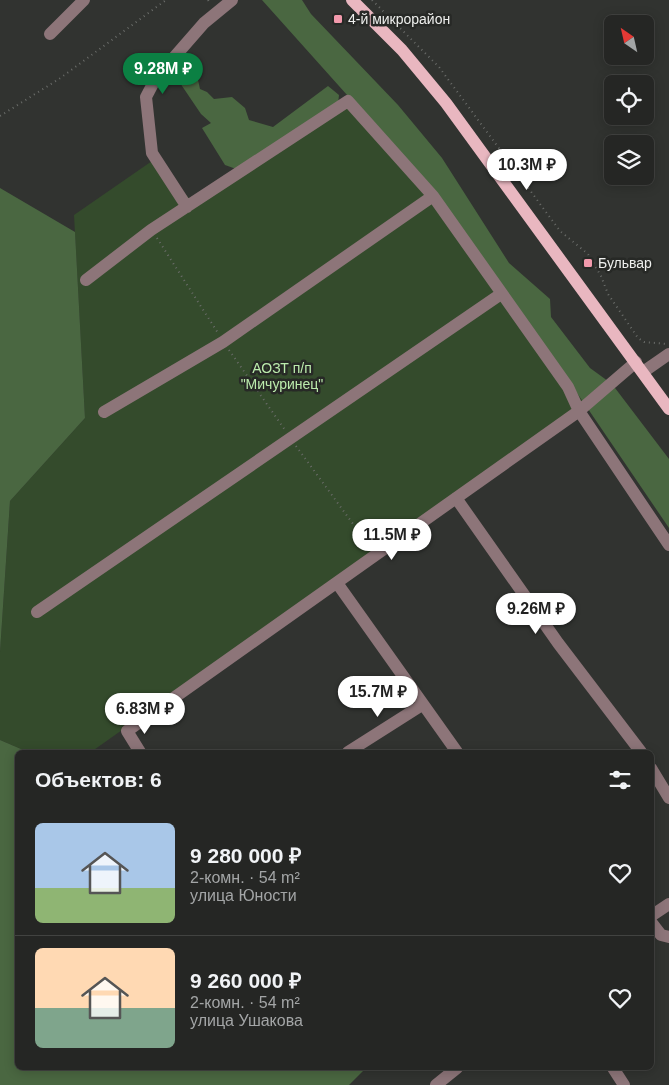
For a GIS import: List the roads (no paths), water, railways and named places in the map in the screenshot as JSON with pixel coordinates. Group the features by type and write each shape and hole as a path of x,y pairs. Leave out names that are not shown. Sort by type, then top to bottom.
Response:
{"main road":[{"path":"352,0 402,50 446,103 669,409"}],"street":[{"path":"50,34 84,0"},
{"path":"187,207 152,153 146,97 156,78 204,23 232,0"},
{"path":"86,280 151,230 348,101 433,196 568,387 579,411 669,545"},
{"path":"104,412 223,342 433,196"},
{"path":"37,612 501,294"},
{"path":"139,750 127,730 337,583 639,367 669,354"},
{"path":"456,498 558,643 639,750"},
{"path":"337,583 456,750"},
{"path":"351,750 422,705"},
{"path":"654,773 669,798"},
{"path":"654,914 669,904"},
{"path":"654,926 661,935 669,938"},
{"path":"440,1084 455,1070"},
{"path":"613,1070 624,1085"}],"place":[{"name":"4-й микрорайон","path":"338,19"},
{"name":"Бульвар","path":"588,263"}],"park label":[{"name":"АОЗТ п/п \"Мичуринец\"","path":"282,376"}]}
